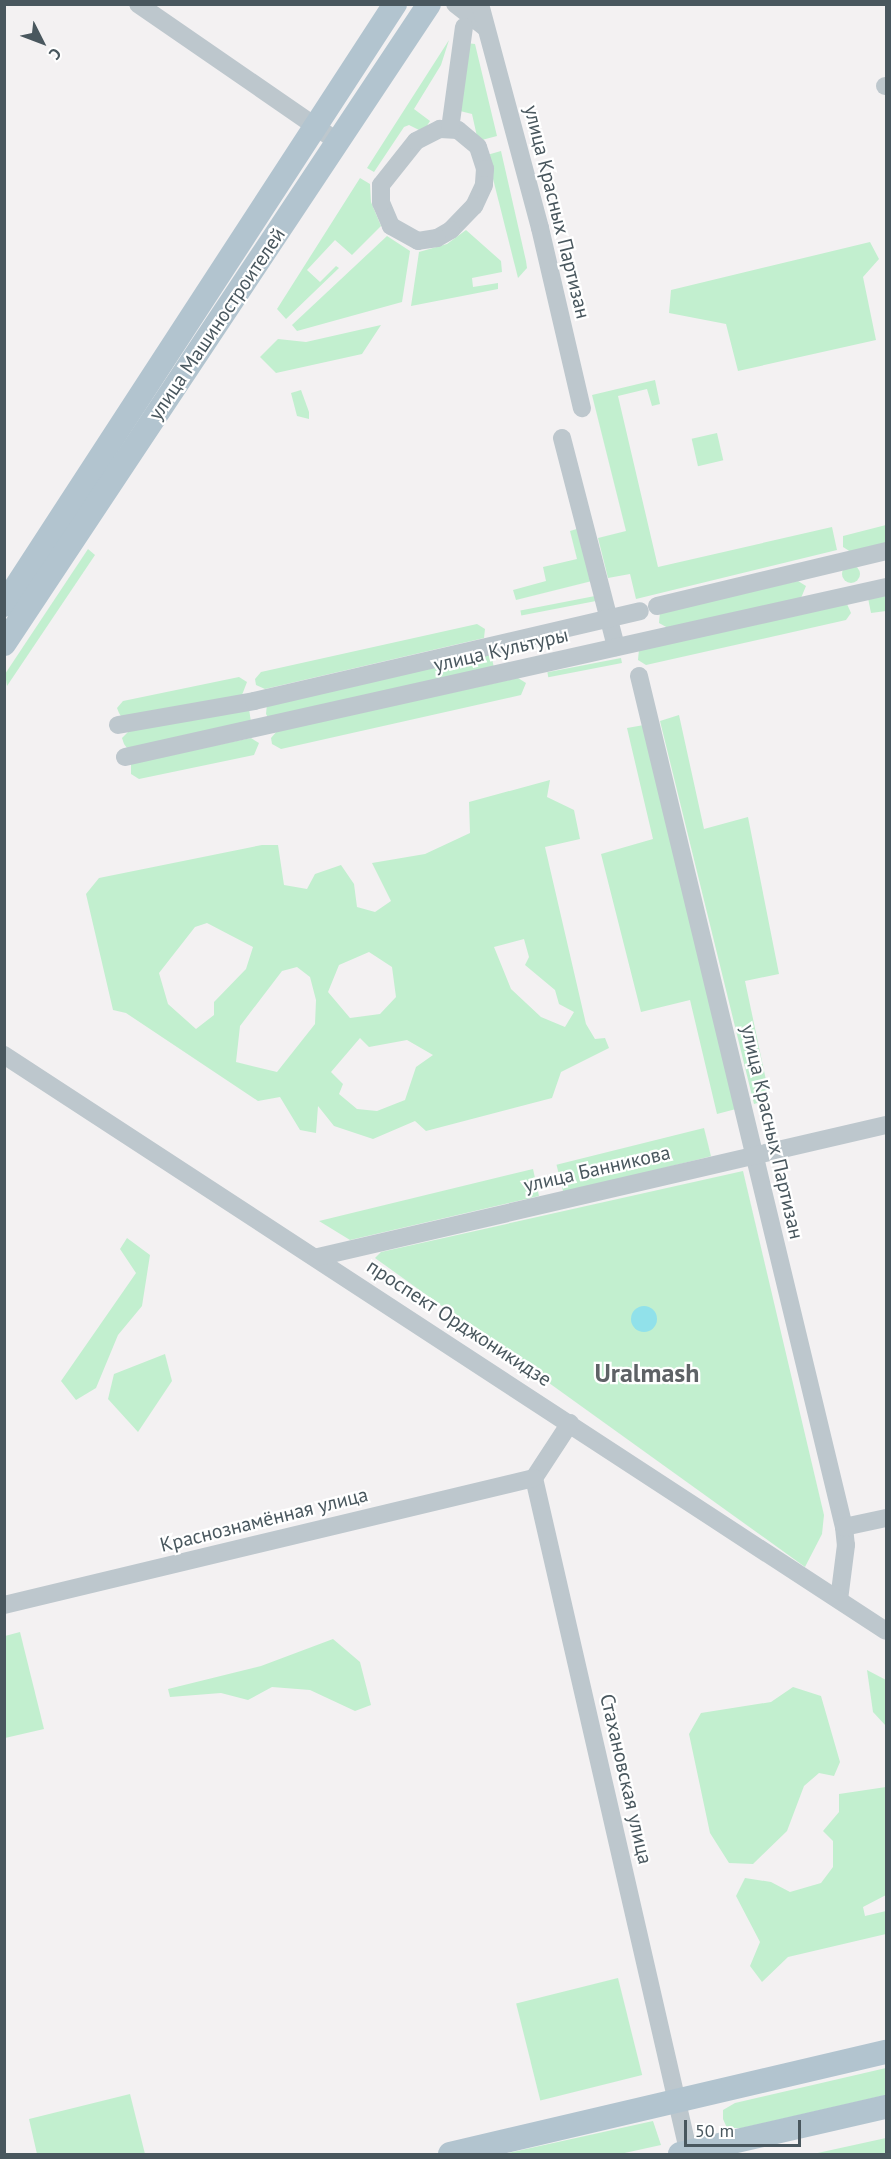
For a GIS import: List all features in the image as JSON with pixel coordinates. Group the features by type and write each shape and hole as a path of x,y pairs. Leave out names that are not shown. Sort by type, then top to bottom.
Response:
{"main road":[{"name":"улица Машиностроителей","path":"4,605 395,4"},
{"name":"улица Машиностроителей","path":"4,644 338,142 432,6"},
{"path":"450,2154 886,2052"},
{"path":"686,2154 886,2107"}],"street":[{"path":"138,4 338,142"},
{"path":"455,4 486,28"},
{"name":"улица Красных Партизан","path":"480,4 540,228 582,408"},
{"path":"450,129 464,27"},
{"path":"450,129 466,135 481,152 485,169 482,192 474,206 444,235 430,240 410,238 387,220 381,203 381,185 416,141 433,131 450,129"},
{"path":"562,438 616,647"},
{"name":"улица Культуры","path":"118,725 254,701 886,551"},
{"name":"улица Культуры","path":"125,758 886,587"},
{"name":"улица Красных Партизан","path":"639,676 844,1527 846,1545 839,1600"},
{"name":"проспект Орджоникидзе","path":"4,1055 318,1257 886,1631"},
{"name":"улица Банникова","path":"318,1257 886,1125"},
{"path":"534,1478 570,1423"},
{"name":"Краснознамённая улица","path":"4,1605 534,1478"},
{"name":"Стахановская улица","path":"534,1478 677,2100 686,2154"},
{"path":"844,1527 886,1518"}],"green space":[{"path":"449,40 441,65 414,109 430,121 423,132 409,125 404,127 374,172 367,168"},
{"path":"466,43 475,44 497,136 478,141 472,114 456,110"},
{"path":"501,151 527,268 518,278 487,155"},
{"path":"360,178 370,184 371,202 381,226 352,255 335,240 307,270 320,282 336,266 339,268 286,319 277,309"},
{"path":"466,230 501,261 502,272 472,278 473,287 498,283 498,289 411,306 419,252 447,244"},
{"path":"387,236 410,251 402,302 297,331 292,325"},
{"path":"870,242 879,259 863,277 876,340 738,371 726,324 669,313 671,290"},
{"path":"381,325 362,354 276,373 260,357 278,339 306,342"},
{"path":"655,380 660,404 652,406 647,389 618,396 658,567 832,527 837,550 636,599 630,574 608,578 598,538 626,531 592,395"},
{"path":"301,390 309,412 309,419 297,416 291,393"},
{"path":"717,433 723,460 698,466 692,439"},
{"path":"886,525 886,543 851,552 843,547 843,536"},
{"path":"580,528 592,581 516,600 513,590 546,581 543,567 577,559 570,531"},
{"path":"88,549 95,555 7,686 5,674"},
{"path":"851,565 857,568 860,574 857,580 851,583 845,580 842,574 845,568"},
{"path":"798,581 806,586 801,598 668,628 659,623 660,612"},
{"path":"886,593 886,611 871,613 868,598"},
{"path":"595,596 596,601 521,615 520,611"},
{"path":"847,604 851,613 846,620 646,665 638,660 639,649"},
{"path":"477,624 485,629 484,638 265,689 256,685 255,679 261,672"},
{"path":"491,654 494,668 269,719 266,714 267,704"},
{"path":"621,658 622,663 548,677 547,672"},
{"path":"239,677 247,682 242,695 122,718 117,708 123,701"},
{"path":"518,678 526,683 521,695 281,749 272,744 271,738 277,731"},
{"path":"249,709 251,722 127,748 122,738 129,731"},
{"path":"679,715 704,829 748,817 779,974 745,981 770,1099 754,1104 660,721"},
{"path":"644,725 736,1109 717,1114 690,1000 641,1012 601,854 653,839 627,728"},
{"path":"251,738 259,743 254,755 139,779 131,774 131,763"},
{"path":"550,780 547,797 574,810 580,839 545,847 586,1024 595,1039 605,1038 609,1048 561,1072 552,1098 426,1131 415,1121 373,1139 334,1126 318,1106 316,1133 300,1130 280,1097 258,1101 126,1013 113,1010 86,894 99,878 262,845 278,845 284,885 307,889 315,874 341,865 354,884 357,907 375,912 391,901 372,863 425,854 470,833 469,802","holes":["207,923 253,947 246,969 214,1002 214,1015 196,1029 168,1004 159,973 195,927","524,939 529,957 525,965 555,990 559,1004 574,1012 565,1027 541,1017 511,989 494,947","369,952 392,967 396,997 380,1014 350,1018 328,992 339,965","297,967 310,977 316,1000 315,1024 277,1072 236,1062 240,1026 282,971","360,1038 369,1047 407,1040 433,1055 416,1067 405,1100 377,1111 357,1109 339,1094 343,1084 331,1072"]},
{"path":"704,1128 711,1156 564,1193 557,1165"},
{"path":"533,1169 539,1196 350,1240 319,1221"},
{"path":"743,1171 824,1515 822,1534 805,1567 375,1258 381,1252"},
{"path":"127,1238 150,1255 142,1306 118,1335 96,1388 76,1400 61,1381 136,1273 120,1249"},
{"path":"165,1354 172,1381 138,1432 108,1399 114,1374"},
{"path":"20,1632 44,1729 5,1738 5,1636"},
{"path":"333,1639 360,1662 371,1705 355,1711 310,1690 272,1687 248,1700 221,1693 170,1697 168,1689 261,1666"},
{"path":"867,1670 886,1680 886,1726 873,1712"},
{"path":"793,1687 821,1696 840,1762 834,1776 819,1773 804,1786 787,1831 753,1864 729,1863 710,1833 689,1734 701,1713 771,1702"},
{"path":"886,1787 886,1895 863,1907 865,1916 886,1911 886,1934 788,1957 762,1982 750,1966 760,1942 736,1896 745,1878 771,1882 790,1892 821,1883 833,1867 833,1841 823,1831 839,1812 839,1794"},
{"path":"618,1978 642,2075 540,2100 516,2003"},
{"path":"886,2068 886,2095 742,2128 727,2128 723,2119 723,2110 735,2103"},
{"path":"130,2094 145,2154 37,2154 29,2119"},
{"path":"653,2121 661,2145 620,2154 503,2154"},
{"path":"886,2138 886,2154 813,2154"}],"water":[{"path":"644,1306 653,1310 657,1319 653,1328 644,1332 635,1328 631,1319 635,1310"}],"district":[{"name":"Uralmash","path":"647,1373"}]}
